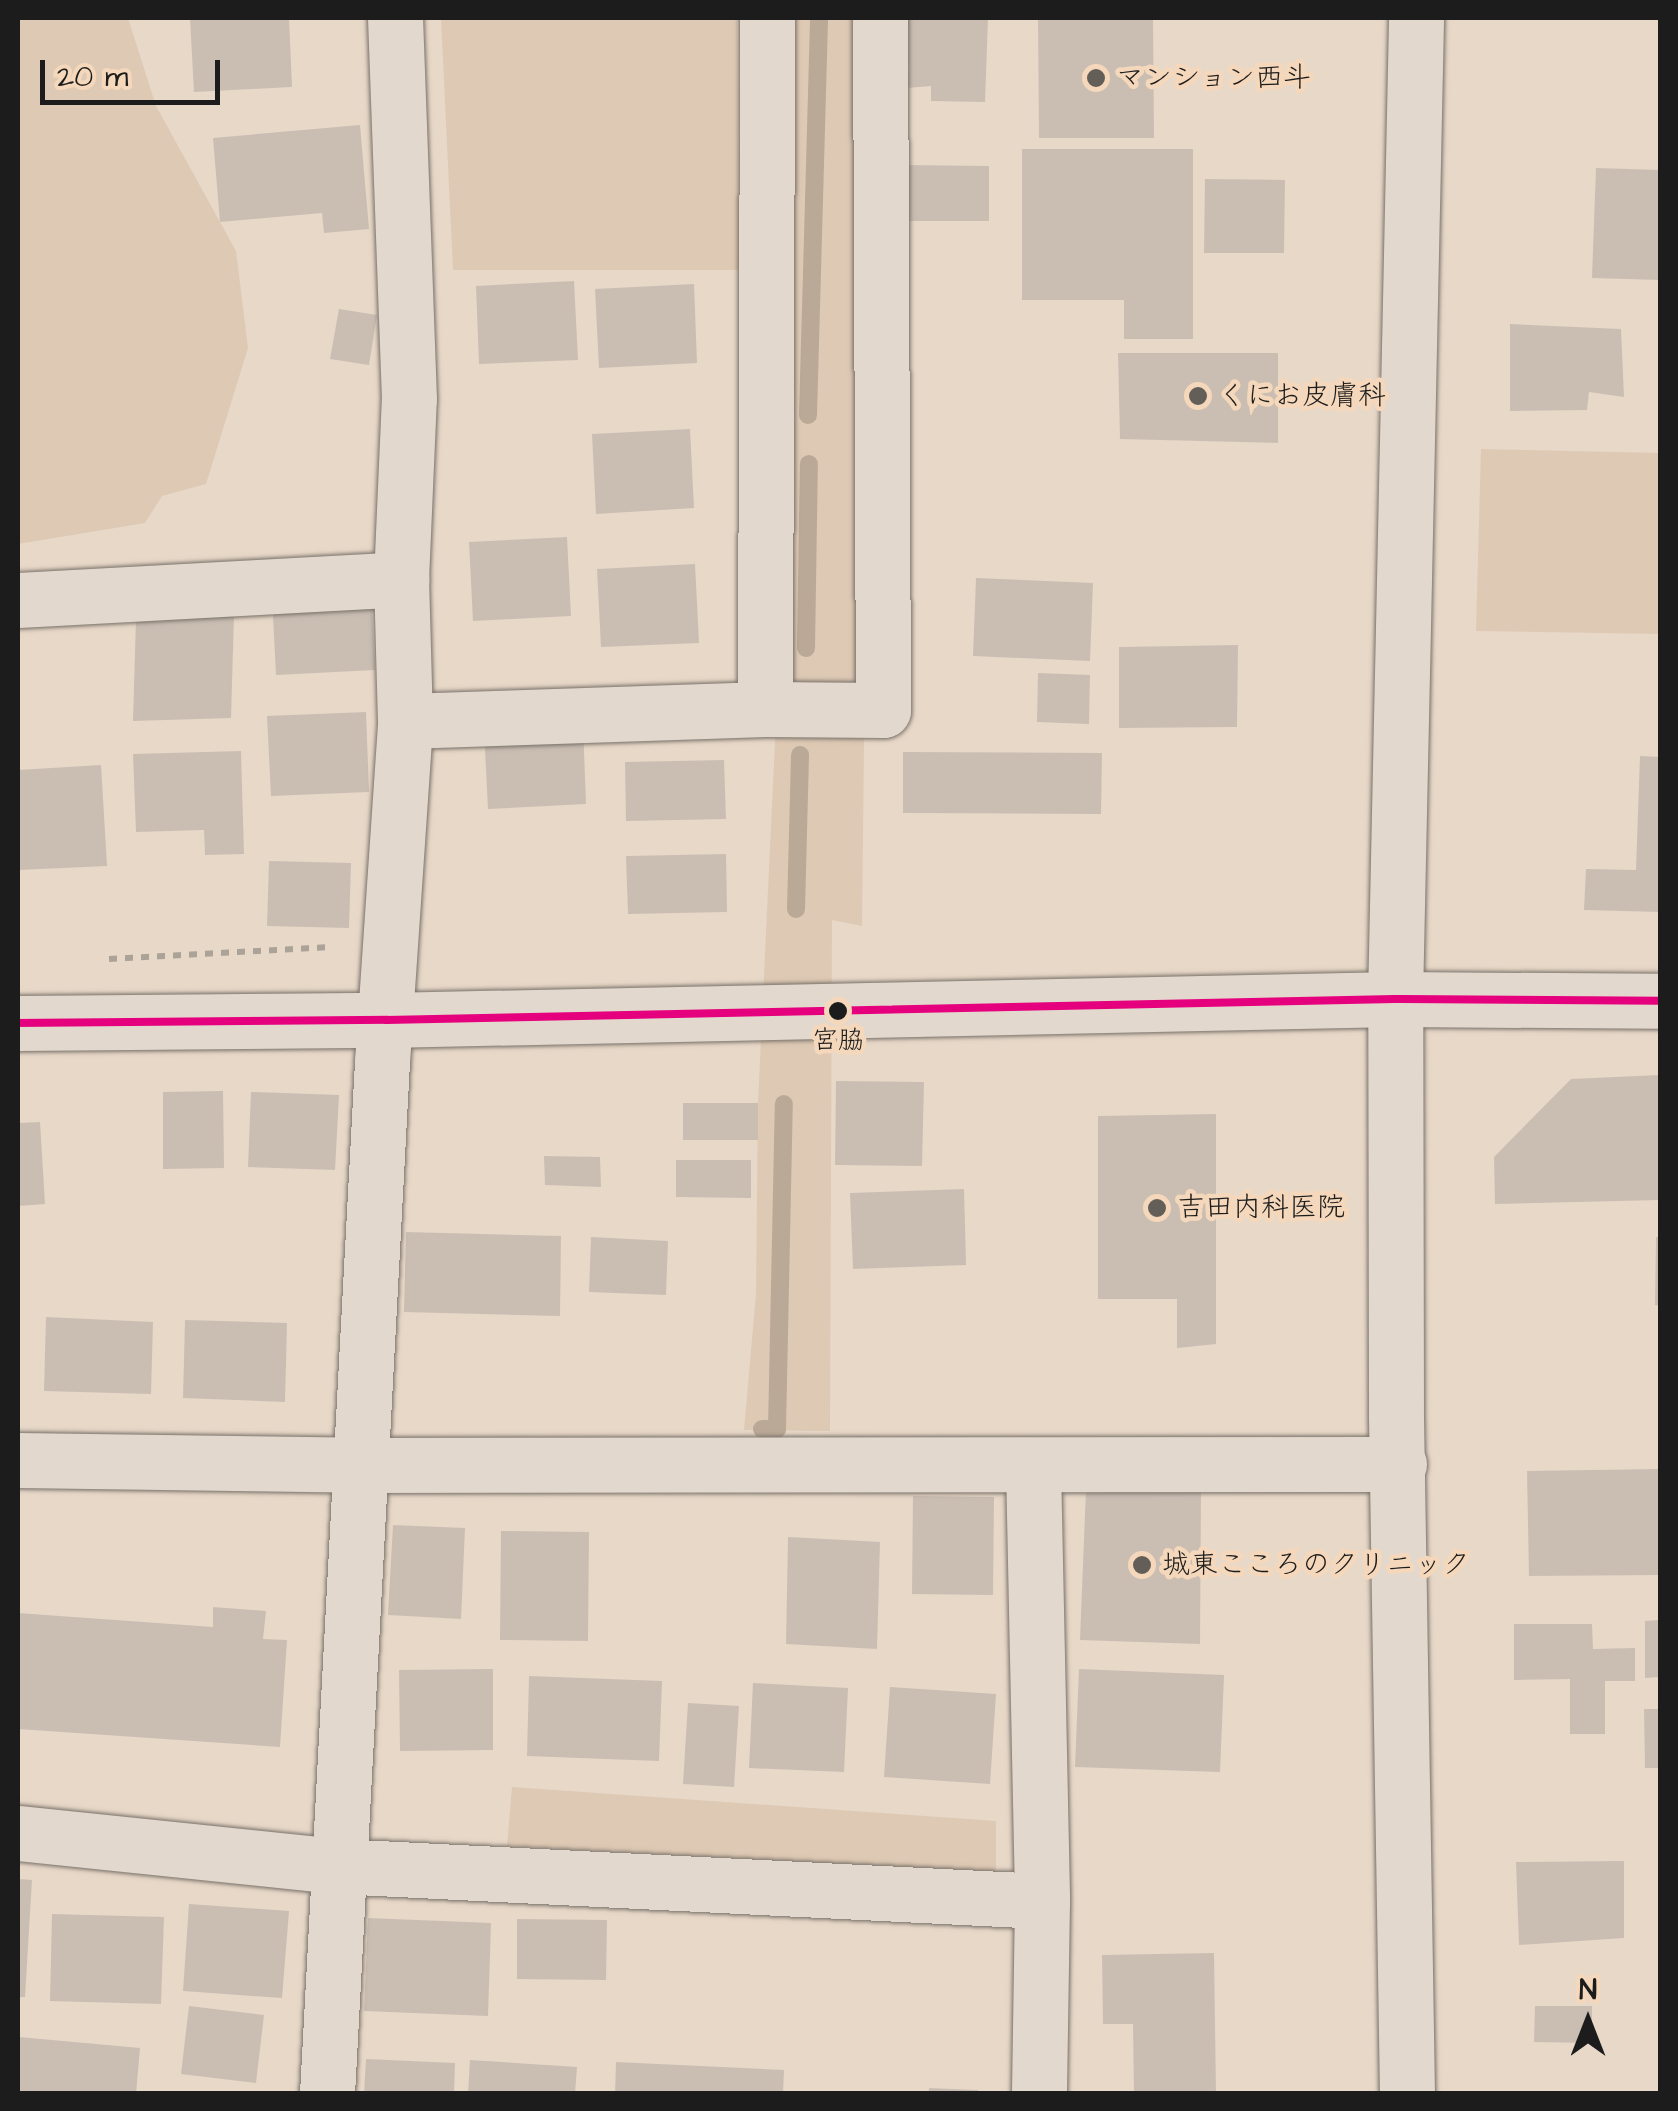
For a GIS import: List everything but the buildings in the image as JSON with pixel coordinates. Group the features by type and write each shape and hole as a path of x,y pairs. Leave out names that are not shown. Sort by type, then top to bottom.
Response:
{"street":[{"path":"326,2094 405,721 401,579 409,399 394,18"},
{"path":"765,709 767,18"},
{"path":"405,721 765,709 882,710 880,18"},
{"path":"1407,2094 1395,999 1416,18"},
{"path":"18,600 401,579"},
{"path":"18,1023 386,1020 1395,999 1660,1001"},
{"path":"18,1460 360,1465 1400,1464"},
{"path":"1032,1466 1042,1901 1039,2094"},
{"path":"18,1834 337,1866 1042,1901"}],"path":[{"path":"102,959 344,946"}],"shaded area":[{"path":"18,18 128,18 156,106 236,251 248,348 206,484 162,496 145,523 18,544"},
{"path":"441,18 737,18 739,270 453,270"},
{"path":"783,18 872,18 862,926 832,920 830,1431 744,1430 756,1294 758,1103 777,699"},
{"path":"1481,449 1660,453 1660,634 1476,631"},
{"path":"512,1787 996,1821 996,1872 507,1846"}],"waterway":[{"path":"808,415 819,18"},
{"path":"806,648 809,464"},
{"path":"796,909 800,755"},
{"path":"762,1429 777,1429 784,1104"}],"transit line":[{"path":"18,1023 386,1020 1395,999 1660,1001"}],"place":[{"name":"マンション西斗","path":"1096,78"},
{"name":"くにお皮膚科","path":"1198,396"},
{"name":"宮脇","path":"838,1011"},
{"name":"吉田内科医院","path":"1157,1208"},
{"name":"城東こころのクリニック","path":"1142,1565"}]}
